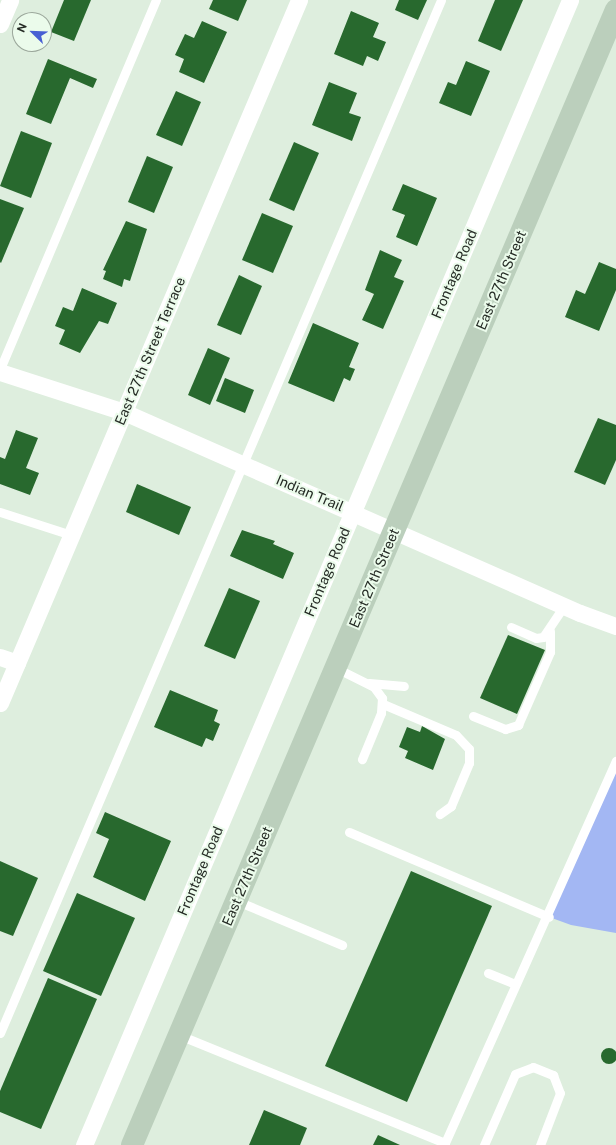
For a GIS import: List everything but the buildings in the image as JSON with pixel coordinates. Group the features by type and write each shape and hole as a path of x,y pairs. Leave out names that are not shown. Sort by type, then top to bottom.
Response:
{"main road":[{"name":"East 27th Street","path":"132,1145 616,10"}],"street":[{"path":"0,24 10,0"},
{"name":"East 27th Street Terrace","path":"0,703 299,0"},
{"name":"Frontage Road","path":"84,1145 570,0"},
{"name":"Indian Trail","path":"0,371 124,412 395,530 564,606 616,626"},
{"path":"0,656 17,663"}],"lane":[{"path":"0,371 156,0"},
{"path":"0,1033 441,0"},
{"path":"0,512 71,535"},
{"path":"473,716 504,729 518,725 550,652 550,631 564,606"},
{"path":"511,627 536,638 550,631"},
{"path":"336,668 367,683 379,692 383,704 362,759"},
{"path":"367,683 404,686"},
{"path":"383,704 456,735 469,749 469,763 451,806 440,814"},
{"path":"179,1035 444,1144 515,984 549,917 616,761"},
{"path":"349,832 549,917"},
{"path":"237,901 342,945"},
{"path":"488,973 515,984"},
{"path":"484,1145 515,1074 533,1066 553,1075 560,1093 540,1145"}],"shaded area":[{"path":"616,761 616,933 571,925 549,917"}]}
